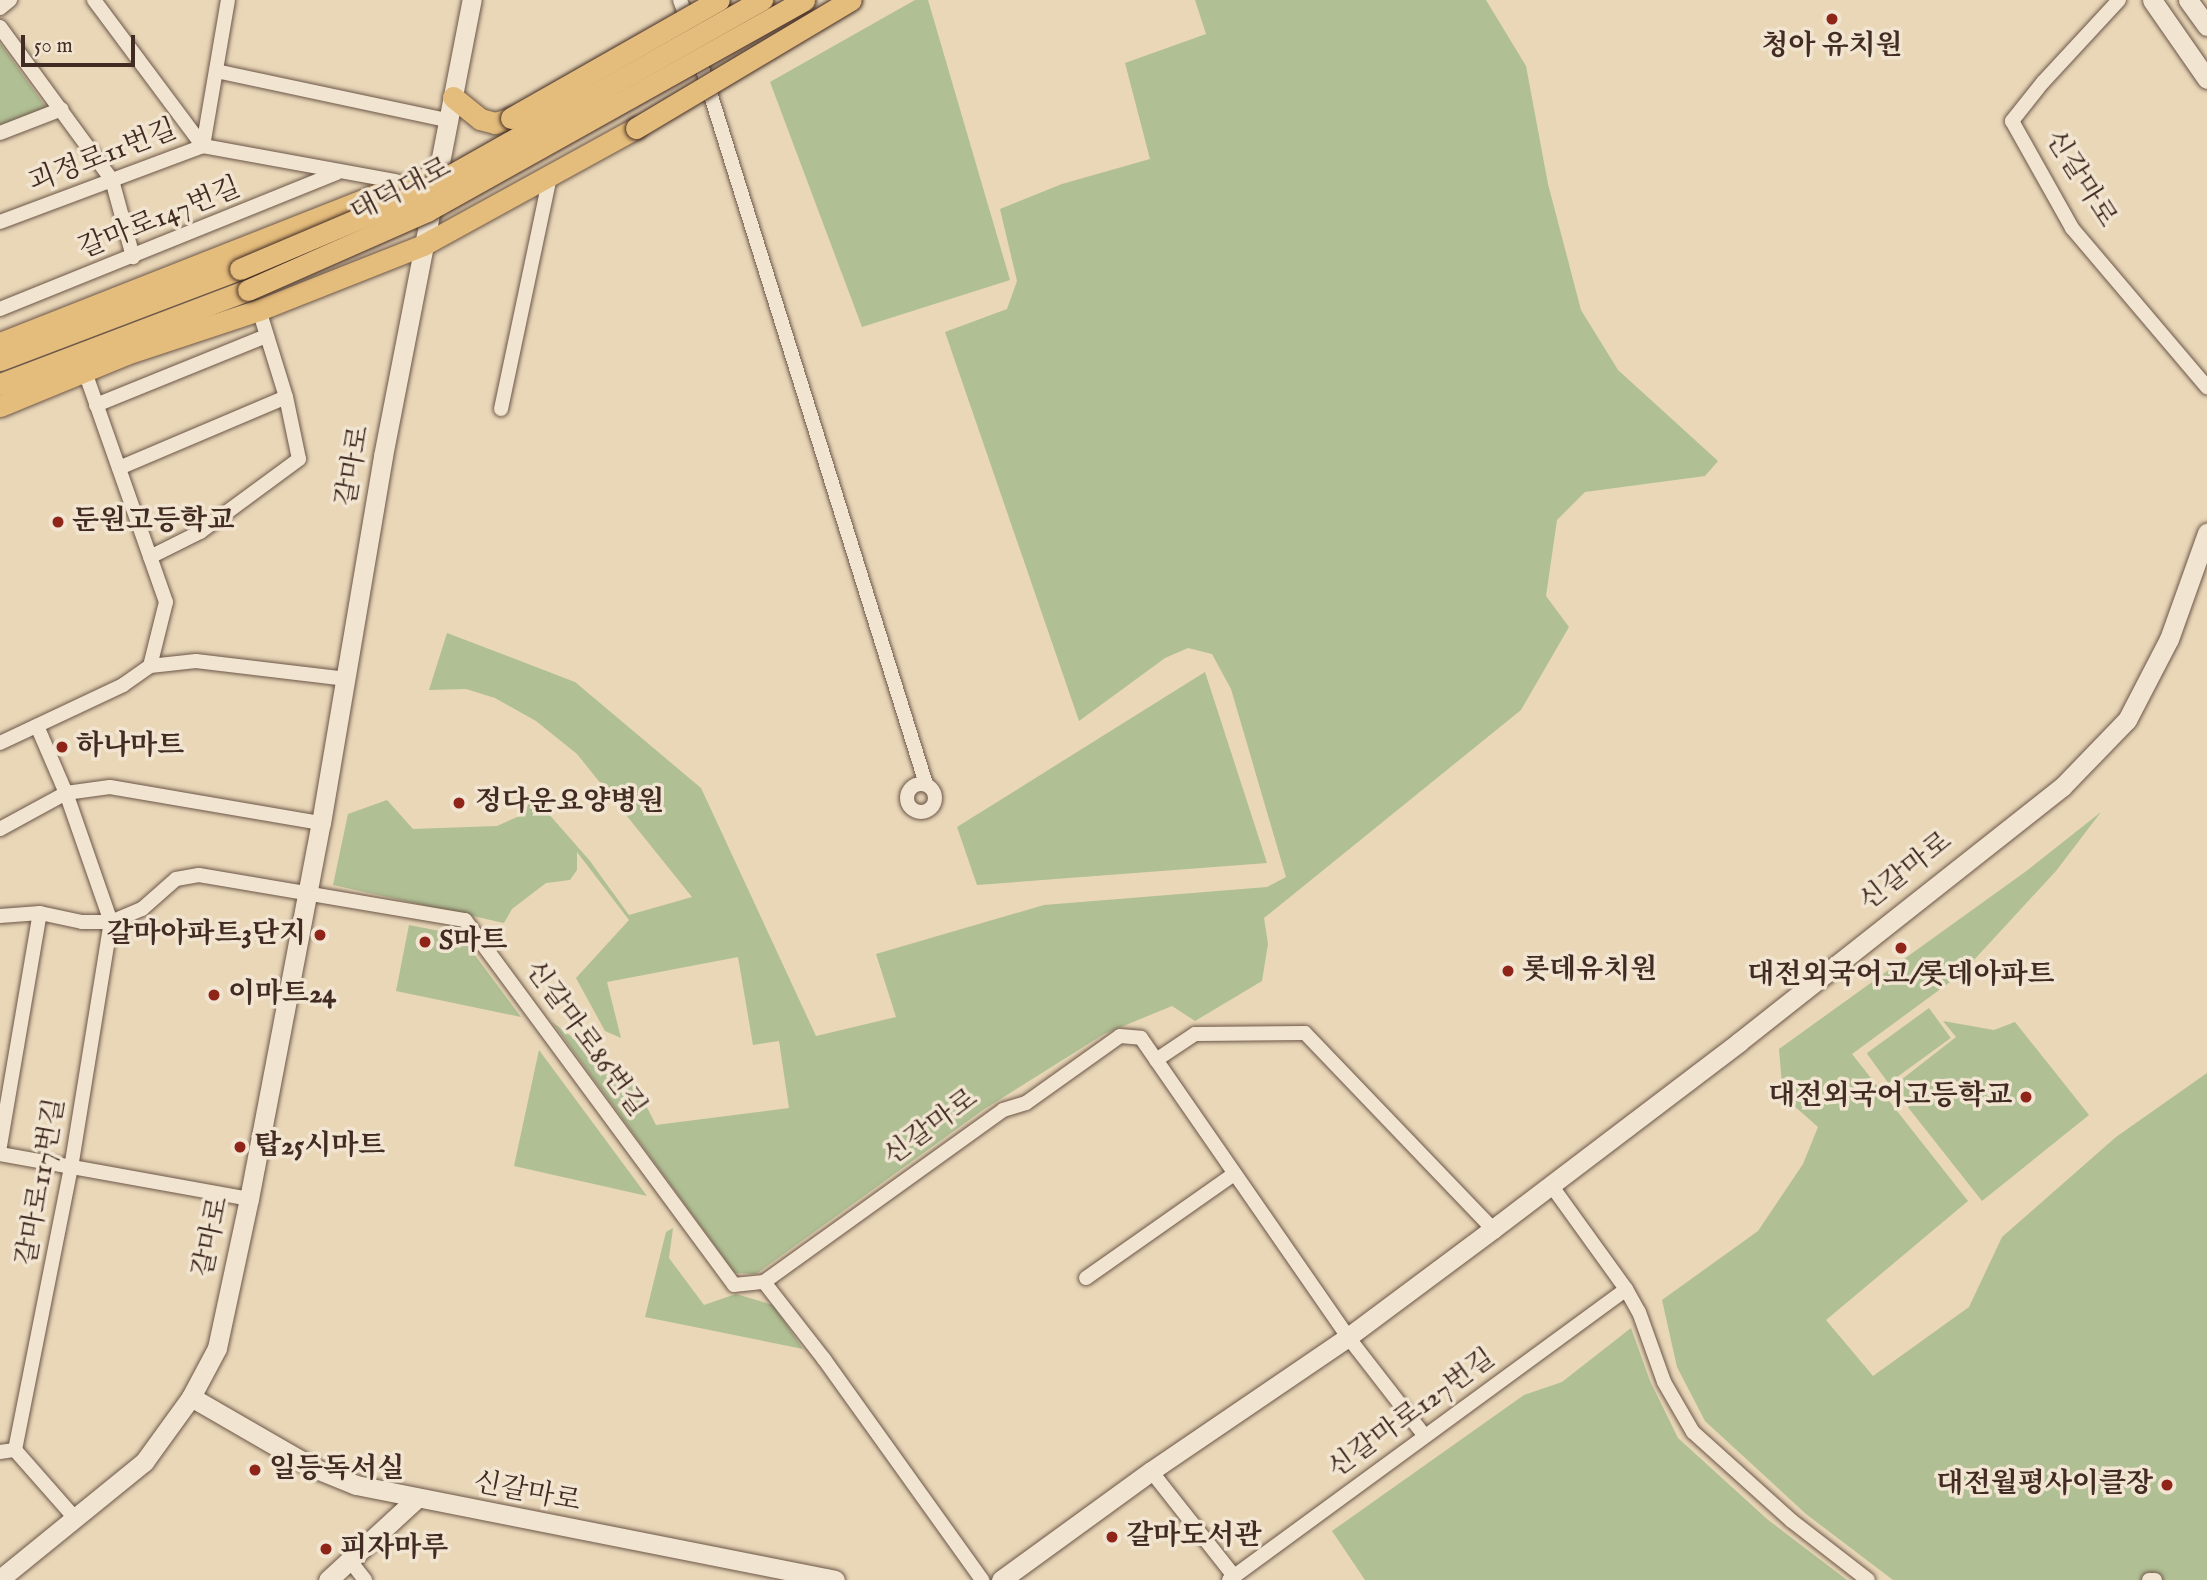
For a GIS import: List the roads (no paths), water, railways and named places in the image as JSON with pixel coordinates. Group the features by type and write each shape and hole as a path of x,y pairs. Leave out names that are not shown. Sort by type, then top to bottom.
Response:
{"main road":[{"path":"453,97 480,119 495,123 511,118 719,0"},
{"name":"대덕대로","path":"0,360 240,269 419,193 762,0"},
{"name":"대덕대로","path":"0,384 248,290 427,211 804,0"},
{"path":"0,406 85,372 259,310 423,245 636,128 851,0"},
{"path":"0,343 379,194 439,174"}],"street":[{"path":"0,8 10,0"},
{"name":"갈마로147번길","path":"94,0 203,146 396,181"},
{"name":"괴정로11번길","path":"0,222 203,146 228,0"},
{"name":"갈마로","path":"0,1578 144,1462 191,1397 217,1348 249,1199 321,823 423,245 472,0"},
{"path":"680,0 926,784"},
{"name":"신갈마로","path":"2119,0 2043,82 2012,121 2072,228 2207,387"},
{"path":"2152,0 2207,79"},
{"path":"2188,0 2207,26"},
{"path":"0,27 112,180 133,257"},
{"path":"216,71 447,120"},
{"path":"0,133 62,109"},
{"name":"갈마로147번길","path":"0,309 339,172"},
{"path":"501,409 550,177"},
{"path":"150,557 200,532 299,459 286,397 259,310"},
{"path":"96,405 267,336"},
{"path":"85,372 166,602 150,666"},
{"path":"118,468 286,397"},
{"name":"신갈마로","path":"1001,1580 1151,1471 1348,1337 1552,1185 1739,1042 2062,787 2127,720 2169,639 2207,533"},
{"path":"0,743 123,685 150,666 196,661 347,679"},
{"name":"갈마로117번길","path":"7,1451 71,1168 111,922 66,793 37,726"},
{"path":"0,829 66,793 110,787 321,823"},
{"path":"0,916 40,913 82,922 111,922 142,909 176,879 200,875 306,894"},
{"name":"신갈마로86번길","path":"306,894 465,920 734,1285 764,1282"},
{"path":"0,1146 40,913"},
{"path":"1156,1060 1195,1034 1306,1033 1493,1229"},
{"name":"신갈마로","path":"764,1282 1003,1110 1026,1103 1119,1036 1141,1038 1348,1337 1424,1435"},
{"path":"0,1154 249,1199"},
{"path":"1086,1279 1234,1174"},
{"path":"1552,1185 1626,1289 1639,1312 1664,1382 1693,1432 1792,1521 1868,1580"},
{"path":"764,1282 824,1359 982,1580"},
{"name":"신갈마로127번길","path":"1231,1578 1626,1289"},
{"name":"신갈마로","path":"191,1397 314,1468 356,1485 835,1580"},
{"path":"7,1451 75,1518"},
{"path":"1151,1471 1231,1578"},
{"path":"328,1580 351,1562 416,1499"},
{"path":"351,1562 365,1580"},
{"path":"2149,1580 2155,1580"}],"place":[{"name":"청아 유치원","path":"1832,19"},
{"name":"둔원고등학교","path":"58,522"},
{"name":"하나마트","path":"62,747"},
{"name":"정다운요양병원","path":"459,803"},
{"name":"갈마아파트3단지","path":"320,935"},
{"name":"S마트","path":"425,942"},
{"name":"대전외국어고/롯데아파트","path":"1901,948"},
{"name":"롯데유치원","path":"1508,971"},
{"name":"이마트24","path":"214,995"},
{"name":"대전외국어고등학교","path":"2026,1097"},
{"name":"탑25시마트","path":"240,1147"},
{"name":"일등독서실","path":"255,1470"},
{"name":"대전월평사이클장","path":"2167,1485"},
{"name":"갈마도서관","path":"1112,1537"},
{"name":"피자마루","path":"326,1549"}]}
